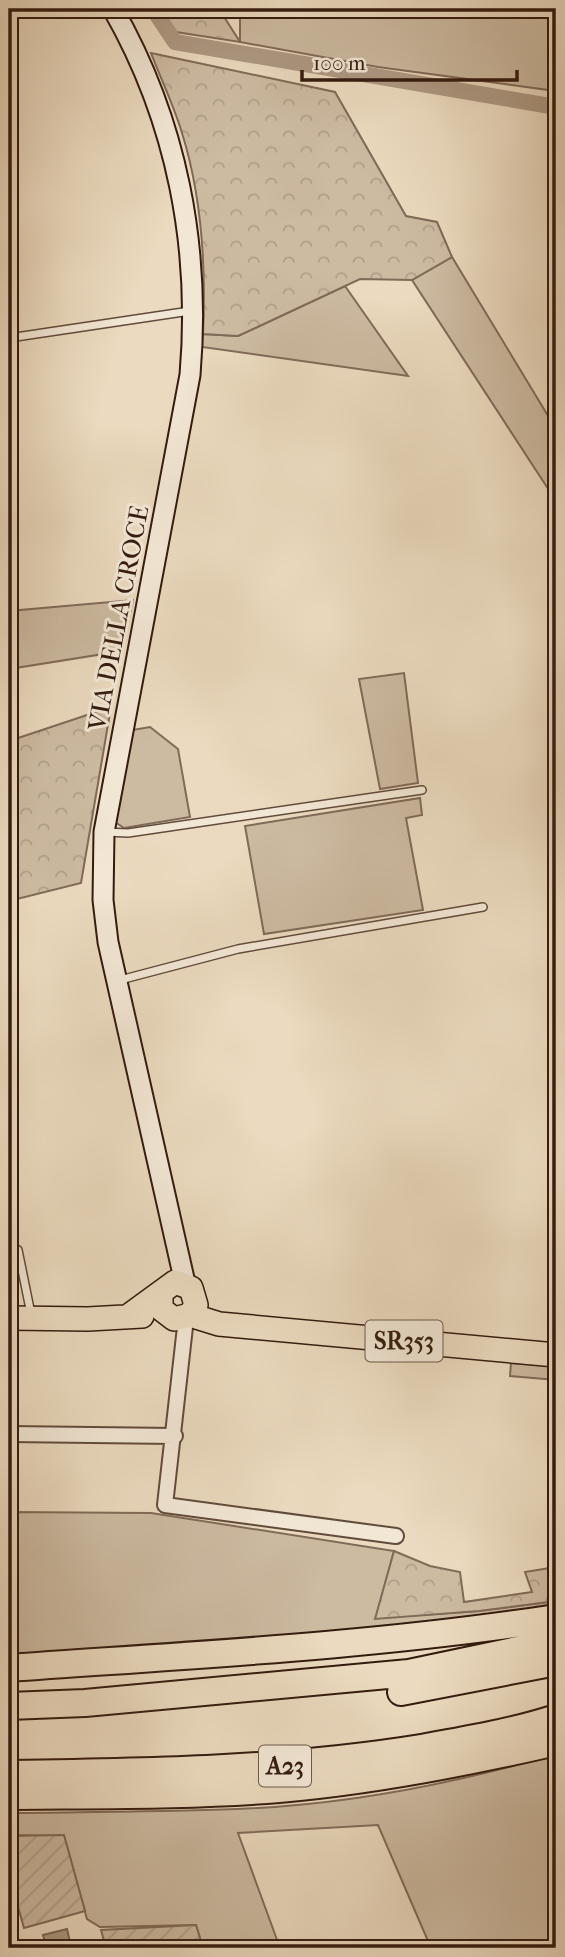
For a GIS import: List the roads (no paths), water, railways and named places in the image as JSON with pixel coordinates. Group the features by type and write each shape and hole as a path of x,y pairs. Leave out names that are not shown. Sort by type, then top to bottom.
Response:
{"highway":[{"path":"9,1668 488,1629 556,1618"},
{"path":"9,1706 85,1703 410,1673 556,1642"},
{"path":"9,1722 81,1719 409,1691 556,1662"},
{"name":"A23","path":"9,1774 201,1771 334,1761 464,1741 556,1718"},
{"name":"A23","path":"9,1796 205,1794 281,1788 480,1760 556,1742"}],"main road":[{"name":"VIA DELLA CROCE","path":"113,9 149,85 170,144 183,192 191,253 194,310 190,375 104,832 103,900 116,981 174,1245 178,1300"},
{"name":"SR353","path":"9,1318 127,1317 178,1300 219,1324 556,1355"}],"street":[{"name":"VIA DELLA CROCE","path":"178,1300 175,1436 165,1505 397,1536"},
{"path":"9,1434 175,1436"}],"lane":[{"path":"9,338 194,310"},
{"path":"104,832 128,833 422,790"},
{"path":"116,981 238,949 484,907"},
{"path":"9,1244 18,1250 32,1318"}],"water":[{"path":"67,1929 70,1942 47,1948 43,1935"}],"waterway":[{"path":"153,9 175,42 556,107"}]}
